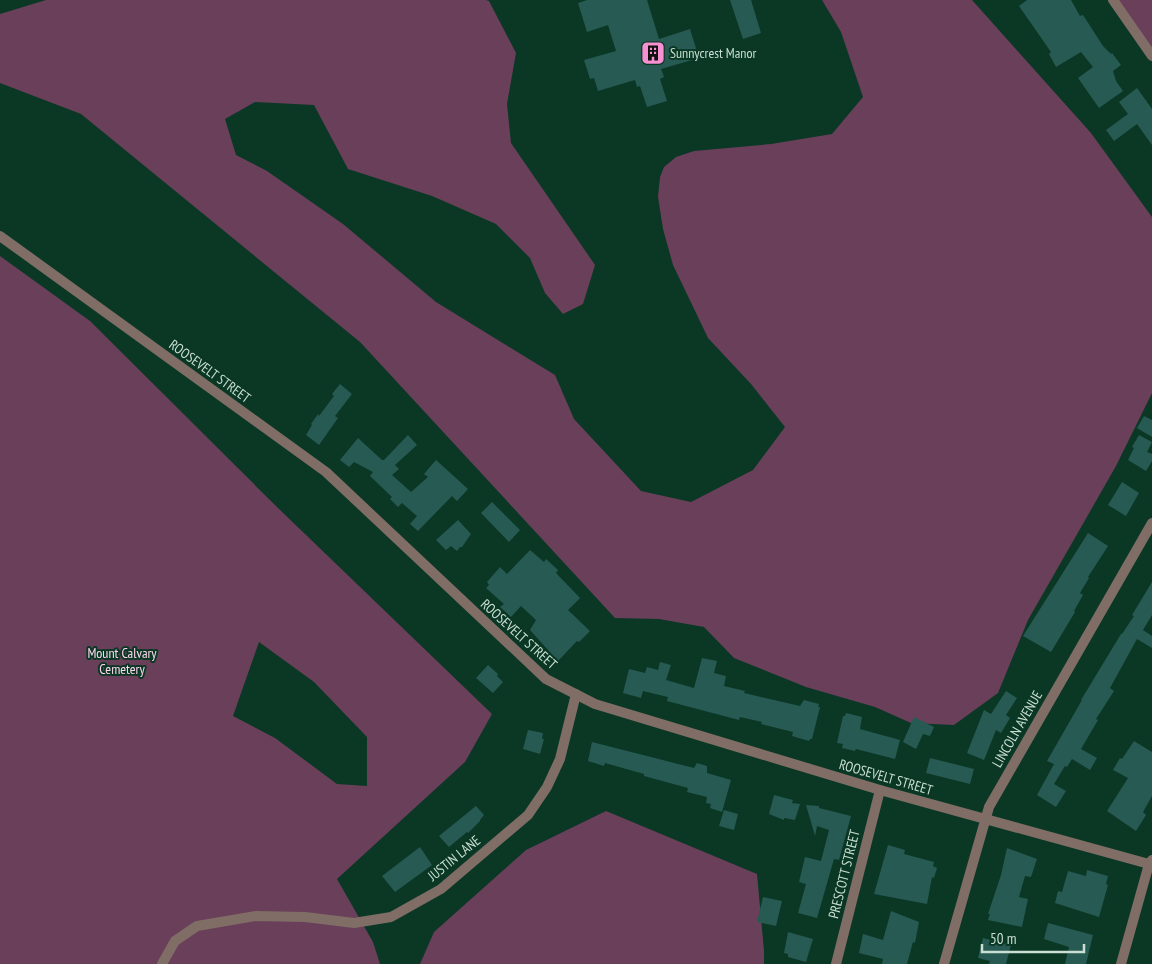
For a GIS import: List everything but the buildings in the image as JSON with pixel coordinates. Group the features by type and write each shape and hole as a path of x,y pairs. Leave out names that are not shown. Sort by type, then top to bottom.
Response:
{"street":[{"path":"1113,0 1152,56"},
{"name":"ROOSEVELT STREET","path":"0,236 326,472 546,679 595,704 880,790 985,820 1151,863"},
{"name":"LINCOLN AVENUE","path":"944,964 985,820 996,792 1152,523"},
{"name":"JUSTIN LANE","path":"162,964 175,941 197,926 256,916 305,917 354,922 390,917 441,889 528,815 546,787 560,759 576,694"},
{"name":"PRESCOTT STREET","path":"836,964 880,790"},
{"path":"1121,964 1151,863"}],"green space":[{"path":"46,0 489,1 516,53 507,104 511,143 595,265 583,304 563,314 545,293 530,258 496,224 432,196 348,169 314,105 255,102 225,119 236,155 267,171 343,224 436,302 555,375 574,419 641,491 691,502 753,470 785,427 751,384 708,338 673,265 663,229 658,197 660,177 664,167 676,157 694,151 771,144 832,134 863,97 841,32 822,0 972,0 1091,133 1152,217 1152,393 1116,466 1028,620 998,693 954,725 911,723 875,707 806,687 734,658 704,627 659,619 615,618 360,342 81,114 0,83 0,14"},
{"path":"1113,0 1152,0 1152,56"},
{"name":"Mount Calvary Cemetery","path":"0,256 90,321 278,508 492,714 465,762 337,879 373,942 380,964 0,964","holes":["259,642 314,682 367,737 367,786 337,784 275,738 233,716"]},
{"path":"606,811 757,874 764,964 420,964 434,932 526,850"}],"place":[{"name":"Sunnycrest Manor","path":"653,53"}]}
